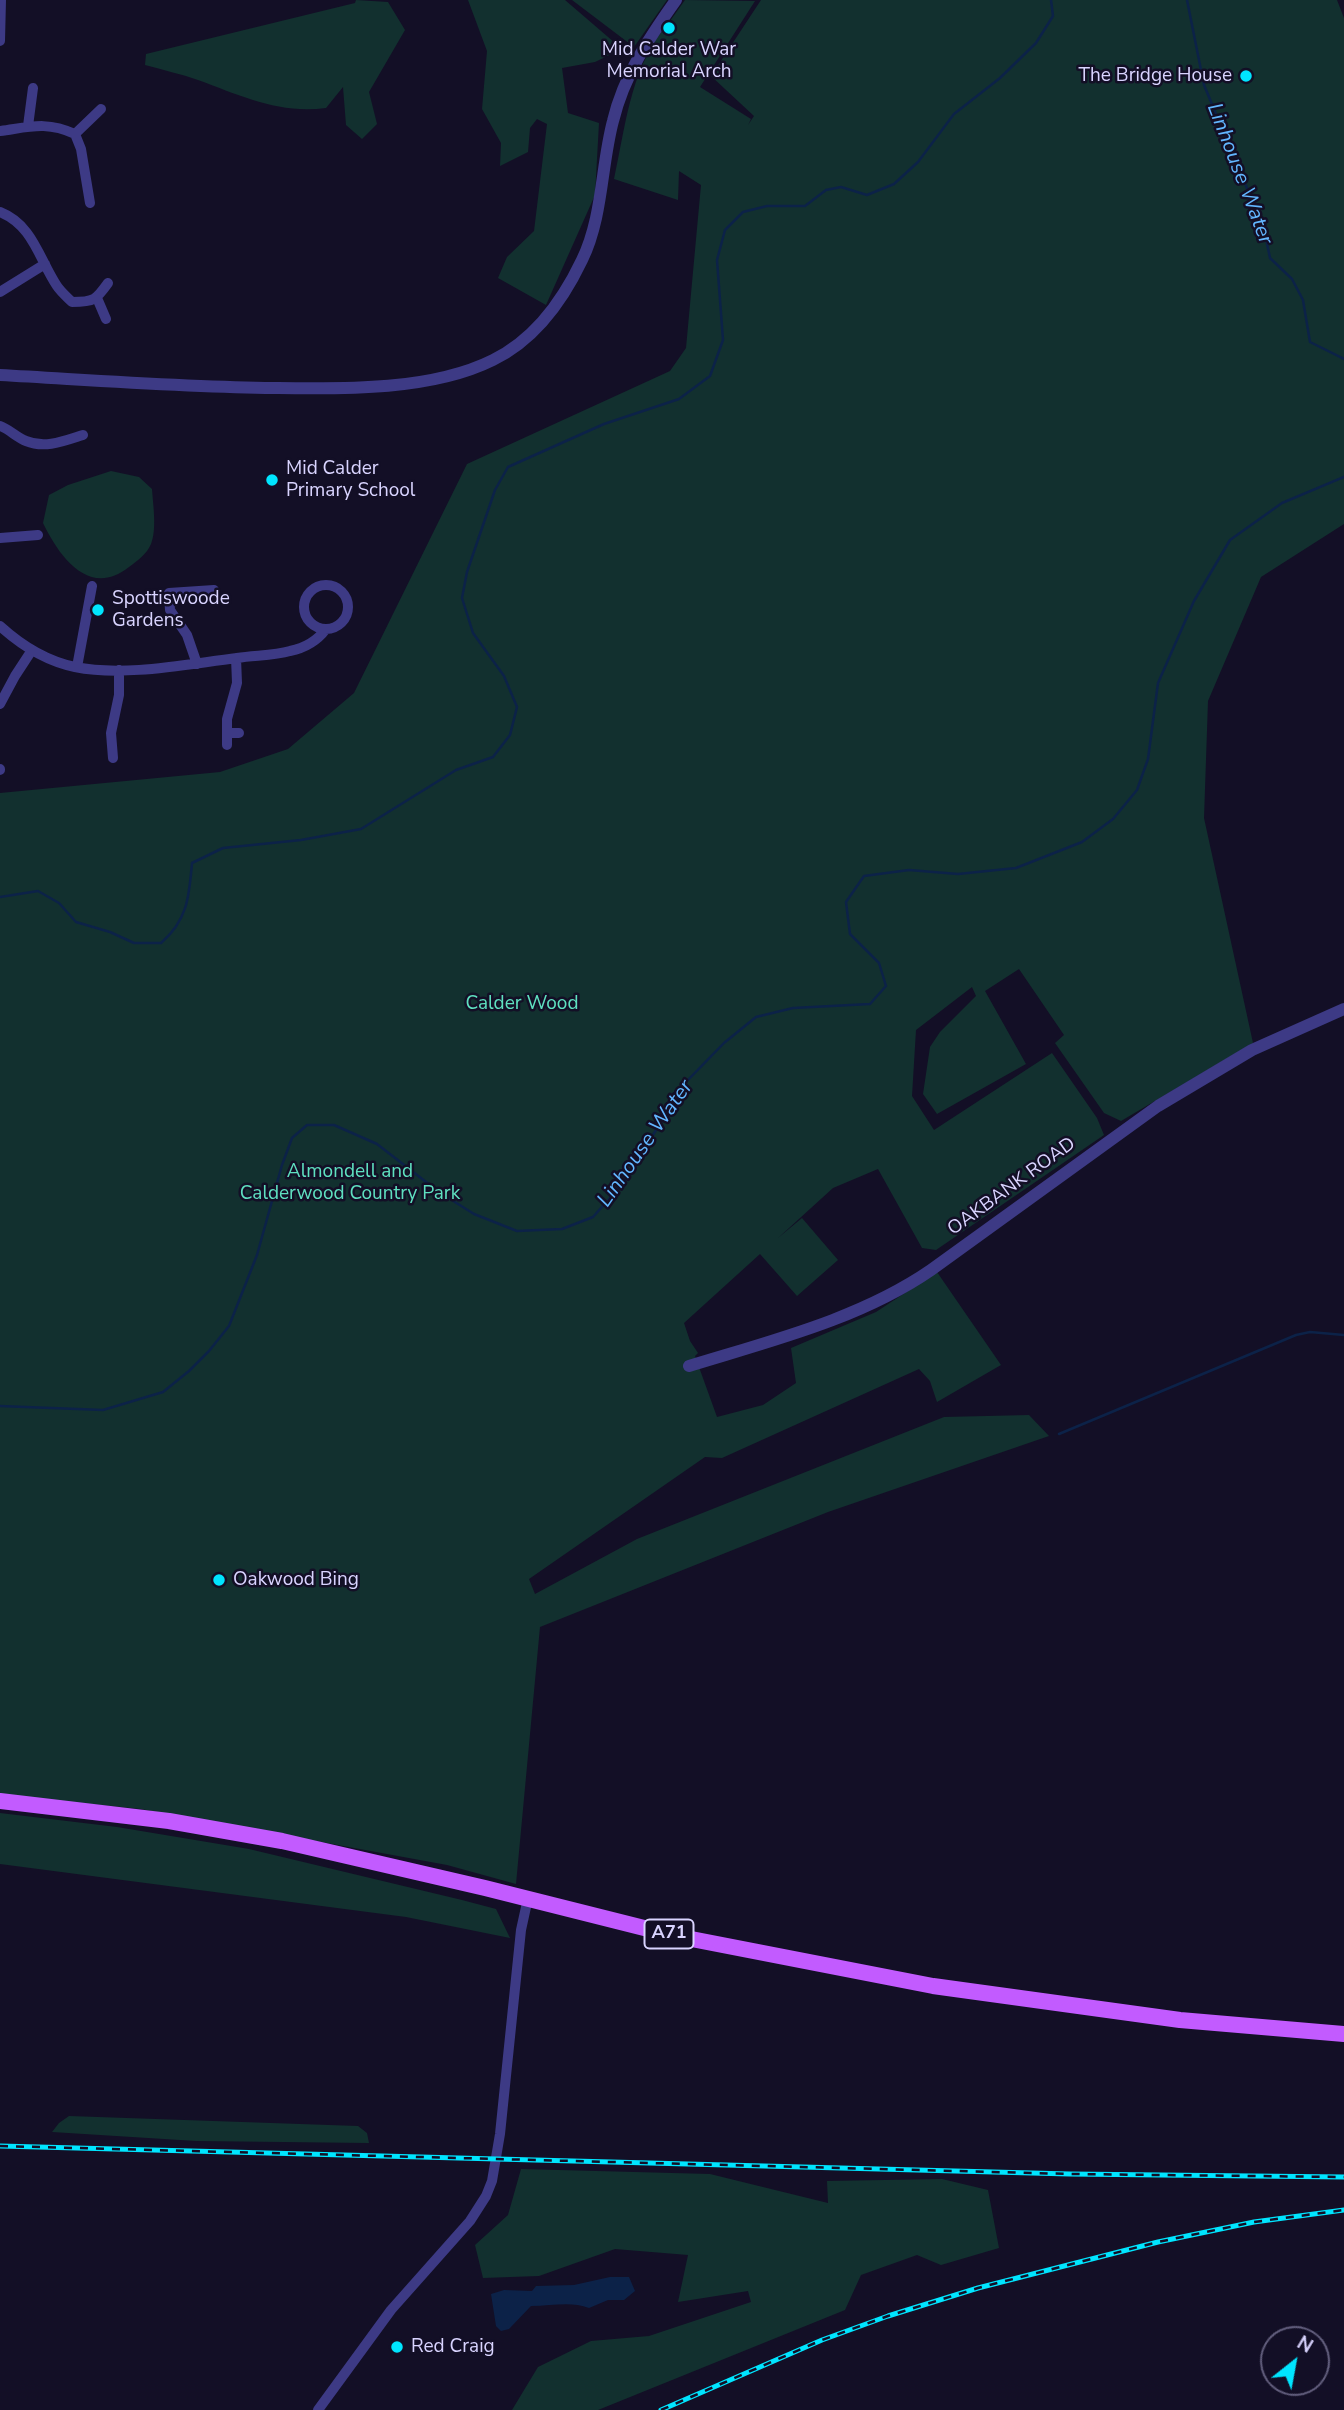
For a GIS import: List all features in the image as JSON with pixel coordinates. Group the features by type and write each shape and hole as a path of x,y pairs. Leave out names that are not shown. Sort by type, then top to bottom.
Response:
{"main road":[{"name":"A71","path":"0,1801 169,1821 282,1841 528,1898 676,1936 933,1986 1180,2020 1344,2034"}],"street":[{"path":"0,41 1,0"},
{"path":"0,375 220,387 327,389 372,387 433,378 492,360 517,345 540,325 564,293 583,258 595,221 613,120 629,74 641,50 676,0"},
{"path":"28,126 33,88"},
{"path":"75,134 101,109"},
{"path":"0,131 38,124 60,127 75,134 80,149 83,187 90,203"},
{"path":"0,212 8,215 30,235 58,288 72,302 97,299 108,283"},
{"path":"0,292 45,264"},
{"path":"97,299 106,319"},
{"path":"0,426 39,445 54,444 83,435"},
{"path":"0,538 37,535"},
{"path":"0,626 32,650 55,662 77,667 119,670 197,664 289,652 318,639 326,629 340,624 345,618 348,604 341,590 326,584 309,592 304,603 307,618 314,625 326,629"},
{"path":"77,667 92,586"},
{"path":"197,664 187,635 170,610 169,593 214,590"},
{"path":"0,704 32,650"},
{"path":"227,745 233,733 227,719 237,683 236,658"},
{"path":"113,758 111,733 119,695 119,670"},
{"name":"OAKBANK ROAD","path":"689,1366 807,1328 863,1306 904,1285 926,1273 1158,1106 1252,1050 1344,1009"},
{"path":"318,2410 391,2310 470,2221 489,2189 500,2134 521,1930 528,1898"}],"green space":[{"path":"356,0 388,2 405,30 369,92 377,124 362,139 346,125 343,87 326,108 292,108 260,102 145,65 146,54 355,3"},
{"path":"468,0 565,0 622,49 595,62 562,68 568,113 599,123 595,195 546,305 498,278 507,257 534,231 547,124 537,119 530,128 528,152 500,166 501,143 482,109 487,51"},
{"path":"572,0 667,0 634,47"},
{"name":"Almondell and Calderwood Country Park","path":"685,0 755,1 700,87 751,119 748,125 754,116 711,76 761,0 1337,0 1344,18 1344,524 1261,577 1208,701 1204,818 1253,1043 1121,1121 1104,1113 1055,1043 1064,1035 1019,969 985,991 1026,1064 937,1114 923,1094 930,1047 940,1032 976,996 972,987 916,1030 912,1096 934,1130 1052,1053 1097,1118 1104,1135 936,1250 922,1248 878,1169 833,1188 778,1238 802,1218 838,1260 797,1296 760,1254 684,1323 690,1341 698,1353 695,1356 717,1417 763,1405 796,1383 791,1348 876,1312 937,1272 1001,1365 937,1402 930,1381 919,1369 722,1458 705,1457 529,1579 535,1594 637,1539 944,1417 1029,1415 1049,1436 828,1512 540,1627 516,1884 447,1865 141,1809 0,1795 0,793 220,772 288,749 354,693 467,464 670,371 686,348 701,185 679,171 678,200 614,179 630,102 643,65 651,47 662,31 667,31 671,26 670,21"},
{"path":"111,471 139,477 152,489 154,531 147,551 129,567 114,576 88,576 67,560 43,523 49,495 68,485"},
{"path":"0,1813 117,1827 249,1849 462,1900 496,1909 510,1938 406,1917 0,1864"},
{"path":"69,2116 358,2126 367,2133 369,2143 196,2141 52,2132"},
{"path":"521,2169 710,2174 828,2203 827,2181 942,2179 988,2190 999,2248 941,2265 917,2255 861,2275 845,2310 598,2410 512,2410 538,2367 591,2341 649,2336 751,2302 748,2291 678,2302 688,2255 615,2249 539,2276 483,2278 475,2245 508,2215"}],"water":[{"path":"610,2277 629,2277 635,2291 624,2300 608,2300 589,2308 568,2304 531,2306 509,2329 501,2331 496,2326 491,2294 504,2290 532,2291 536,2286 574,2285"}],"waterway":[{"path":"0,897 38,891 59,903 76,922 110,932 134,943 161,943 182,916 188,897 192,863 223,848 301,840 361,829 456,770 493,757 510,735 517,707 504,676 473,633 462,598 467,572 495,490 508,467 604,424 679,399 710,376 723,340 717,260 725,230 743,212 767,206 805,206 826,190 841,187 867,195 894,184 918,162 954,114 1000,78 1036,43 1053,16 1051,0"},
{"name":"Linhouse Water","path":"1187,0 1204,85 1264,229 1270,258 1292,279 1303,300 1310,342 1344,359"},
{"name":"Linhouse Water","path":"0,1406 103,1410 163,1392 189,1371 229,1326 257,1255 292,1138 307,1125 334,1125 377,1144 439,1192 474,1214 517,1231 562,1229 593,1217 624,1182 685,1083 724,1043 756,1017 793,1008 870,1004 886,986 879,963 850,934 846,902 864,876 909,870 958,874 1016,868 1082,842 1113,819 1137,790 1148,759 1158,683 1194,601 1230,540 1282,503 1344,477"},
{"path":"1059,1434 1296,1335 1310,1332 1344,1335"}],"railway":[{"path":"0,2146 1070,2174 1344,2177"},
{"path":"661,2410 822,2340 978,2288 1158,2242 1254,2222 1344,2210"}],"place":[{"name":"Mid Calder War Memorial Arch","path":"669,28"},
{"name":"The Bridge House","path":"1246,76"},
{"name":"Mid Calder Primary School","path":"272,480"},
{"name":"Spottiswoode Gardens","path":"98,610"},
{"name":"Oakwood Bing","path":"219,1580"},
{"name":"Red Craig","path":"397,2347"}],"park label":[{"name":"Calder Wood","path":"522,1004"}]}
